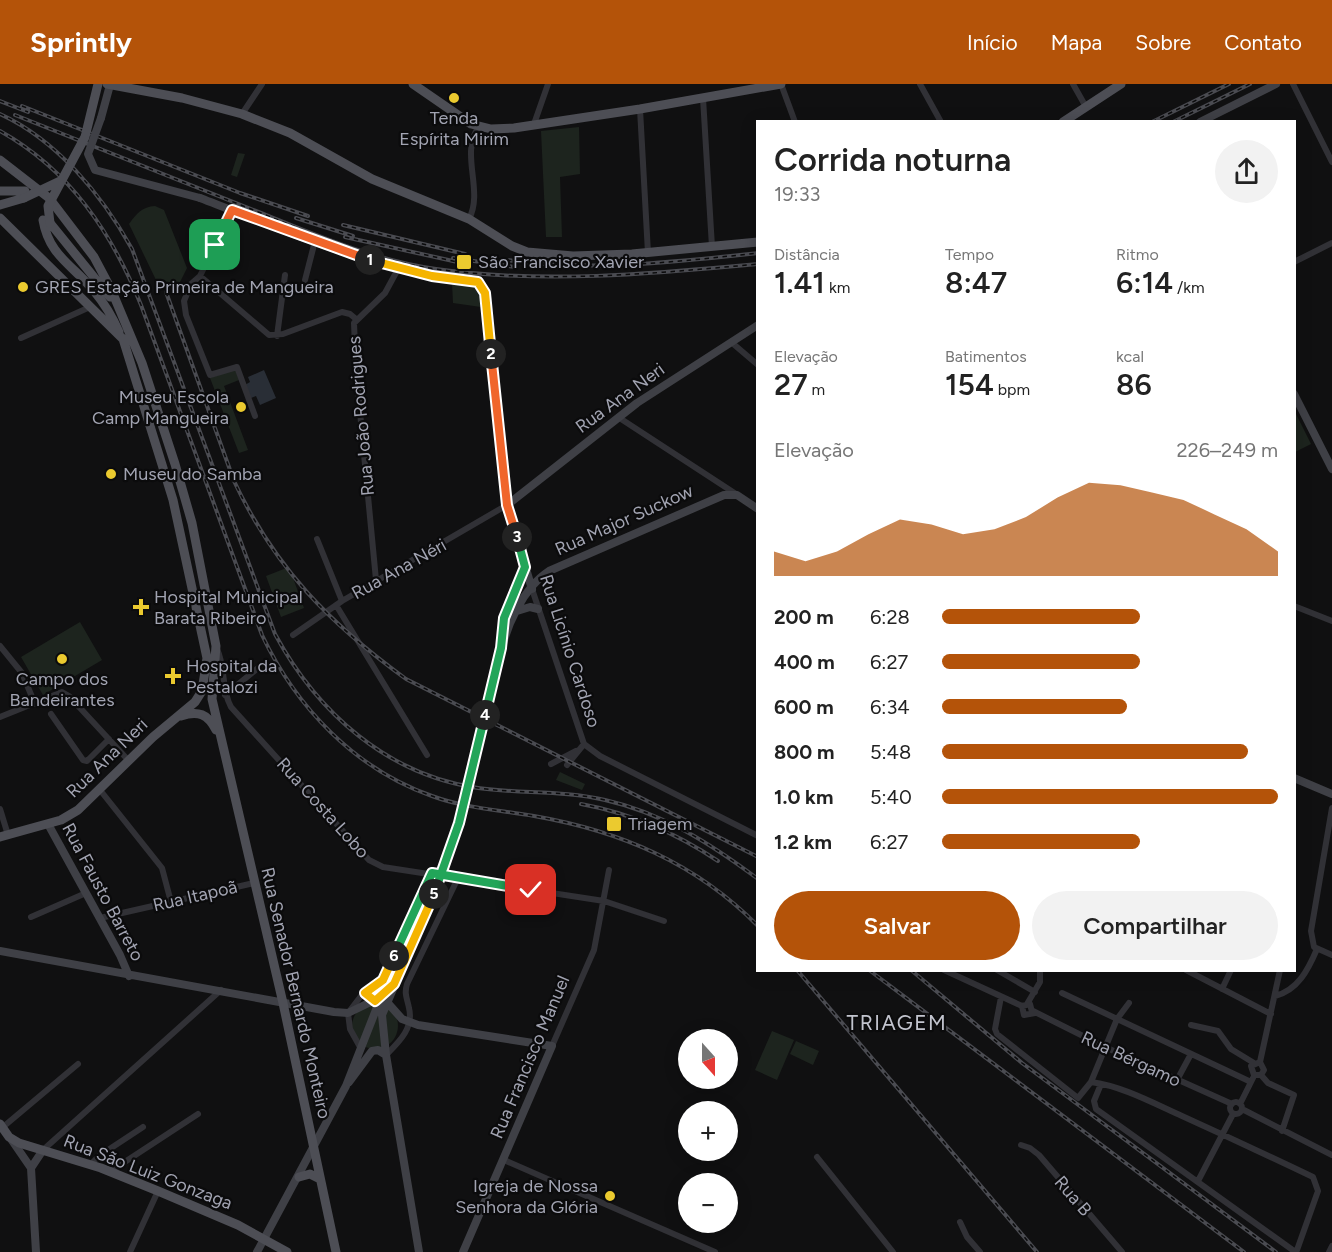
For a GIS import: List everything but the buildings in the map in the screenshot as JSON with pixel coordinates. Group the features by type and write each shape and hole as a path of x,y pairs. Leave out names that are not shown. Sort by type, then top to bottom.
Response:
{"main road":[{"path":"97,84 81,139 48,206 50,223 121,313"},
{"path":"398,269 200,198 95,170 88,154 108,84 182,98 242,114 290,133 372,179 469,219 517,248 535,254 648,253 756,242"},
{"path":"413,84 478,128 514,128 781,84"},
{"path":"1067,120 1121,84"},
{"path":"1204,120 1276,84"},
{"path":"0,160 49,198 68,220 94,257 121,313"},
{"path":"0,191 25,191 59,180"},
{"path":"0,205 24,198 59,180"},
{"path":"59,180 44,202 42,212 45,232 54,251 94,291 123,339"},
{"path":"0,218 123,339"},
{"name":"Rua Licínio Cardoso","path":"398,269 474,281 482,286 486,301 507,505 532,589"},
{"name":"Rua Senador Bernardo Monteiro","path":"121,313 150,386 192,524 216,646 212,699 283,1003 336,1252"},
{"name":"Rua Ana Neri","path":"507,505 618,417 756,326"},
{"name":"Rua Ana Neri","path":"4,836 67,818 168,723 195,702 202,691 207,658 175,509 123,339"},
{"path":"1296,398 1332,469"},
{"path":"737,495 756,508"},
{"name":"Rua Major Suckow","path":"500,652 516,612 543,576 713,499 737,495"},
{"path":"175,509 187,507"},
{"path":"179,527 192,524"},
{"path":"346,1086 381,1000 394,984 438,884 459,823 500,652 500,636 507,607 525,567 543,576"},
{"path":"516,612 530,607 538,609"},
{"path":"168,723 191,713 205,716 211,720 222,741"},
{"path":"1296,779 1332,794"},
{"name":"Rua Fausto Barreto","path":"48,824 129,976"},
{"path":"0,951 129,976 348,1013 381,1000"},
{"path":"381,1000 402,1019 409,1022 552,1046"},
{"path":"381,1000 382,1031 419,1252"},
{"name":"Rua Francisco Manuel","path":"463,1252 552,1046"},
{"path":"257,1252 346,1086 372,1051 381,1050 386,1054"},
{"path":"1,1125 31,1168 36,1252"},
{"name":"Rua São Luiz Gonzaga","path":"9,1137 111,1171 265,1239 286,1252"},
{"path":"31,1168 43,1150"},
{"path":"299,1177 310,1174 320,1179"}],"street":[{"path":"242,114 262,84"},
{"path":"534,124 548,84"},
{"path":"781,84 794,120"},
{"path":"920,84 940,120"},
{"path":"1073,84 1086,106"},
{"path":"1293,84 1332,162"},
{"path":"704,98 712,248"},
{"path":"640,109 648,253"},
{"path":"469,219 475,204 471,141 478,128"},
{"path":"232,210 200,276 191,284 184,308 210,375 214,376 237,367 255,416"},
{"path":"305,280 315,241"},
{"path":"1296,261 1332,243"},
{"name":"Rua João Rodrigues","path":"376,580 356,370 356,319 385,293 398,269"},
{"path":"277,336 285,275"},
{"path":"200,276 264,332 277,336 342,312 356,319"},
{"path":"21,338 90,307"},
{"path":"731,342 756,363"},
{"path":"618,417 737,495"},
{"name":"Rua Ana Néri","path":"293,635 376,580 482,522 507,505"},
{"path":"316,539 339,603 427,755"},
{"name":"Rua Licínio Cardoso","path":"532,589 584,744"},
{"path":"1296,607 1332,621"},
{"path":"0,646 21,673 35,704"},
{"path":"216,646 223,667 225,695"},
{"path":"225,695 258,668"},
{"path":"0,717 35,704 58,692 69,696 129,761"},
{"name":"Rua Costa Lobo","path":"225,695 231,707 369,860 383,867 604,901 664,921"},
{"path":"51,714 83,760 87,761 109,739"},
{"path":"551,764 576,751 584,744 600,756 756,835"},
{"path":"567,765 576,751"},
{"path":"99,790 162,868 171,902"},
{"path":"0,808 4,836"},
{"path":"1332,808 1311,931 1311,940 1317,949 1332,955"},
{"name":"Rua Francisco Manuel","path":"552,1046 594,950 609,870"},
{"path":"360,1047 350,1029 348,1013 365,993 383,980 432,873"},
{"path":"386,1054 403,1038 409,1022 409,1007 405,993 407,984 458,878"},
{"name":"Rua Itapoã","path":"100,918 254,883"},
{"path":"31,917 86,893"},
{"path":"1275,996 1286,993 1307,973 1317,949"},
{"name":"Rua Bérgamo","path":"948,972 1028,1007 1105,1047 1332,1155"},
{"path":"1000,972 1035,992"},
{"path":"1028,1007 1041,979 1040,972"},
{"path":"1190,972 1271,1014"},
{"path":"1222,988 1230,972"},
{"path":"1255,1077 1251,1069 1257,1063 1280,972"},
{"path":"43,1150 221,990"},
{"path":"365,993 381,1000"},
{"name":"Rua Bérgamo","path":"1062,993 1191,1054 1255,1077 1294,1095 1282,1131"},
{"path":"1001,997 995,1029 999,1036 1076,1097 1082,1097 1117,1019 1129,1003"},
{"path":"1191,1025 1218,1031 1231,1049 1264,1067 1255,1077 1237,1108 1198,1181"},
{"path":"1177,1080 1191,1054"},
{"path":"1,1125 78,1064"},
{"path":"1090,1082 1101,1083 1223,1135 1316,1180 1318,1191 1298,1248 1294,1251 1264,1231 1096,1109 1094,1101 1101,1083"},
{"path":"111,1171 198,1114"},
{"path":"91,1164 99,1156 143,1127"},
{"name":"Rua B","path":"1021,1145 1039,1155 1122,1252"},
{"path":"817,1157 893,1252"},
{"path":"504,1160 715,1252"},
{"path":"130,1252 158,1191"},
{"path":"960,1222 967,1237 980,1252"},
{"path":"1329,1252 1332,1246"}],"shaded area":[{"path":"579,127 580,174 560,177 562,237 546,237 541,131"},
{"path":"238,153 245,154 237,177 231,175"},
{"path":"155,206 164,210 187,268 179,284 164,287 157,282 129,224 140,211"},
{"path":"452,283 478,287 481,307 453,303"},
{"path":"235,369 239,380 224,386 248,450 239,453 210,378"},
{"path":"264,370 276,398 260,405 256,396 251,398 245,385 250,382 248,377"},
{"path":"1296,414 1311,444 1296,452"},
{"path":"289,567 304,608 281,617 266,576"},
{"name":"Campo dos Bandeirantes","path":"80,622 102,660 43,695 21,657"},
{"path":"560,772 585,784 582,790 556,780"},
{"path":"375,1003 391,1010 398,1026 391,1042 375,1049 359,1042 352,1026 359,1010"},
{"path":"772,1031 794,1040 777,1080 755,1070"},
{"path":"796,1041 819,1051 813,1065 790,1054"}],"railway":[{"path":"1156,120 1229,84"},
{"path":"1177,120 1250,84"},
{"path":"0,101 28,112"},
{"path":"22,106 240,193 308,216"},
{"path":"0,114 40,138 76,171 107,209 132,249 275,634 292,662 334,714 385,754 414,769 445,781 478,788 573,795 626,806 667,821 686,831 756,878"},
{"path":"15,115 319,236 412,265 476,274 556,277 637,274 756,264"},
{"path":"0,131 25,147 68,184 86,206 117,253 141,305 262,635 292,687 310,710 353,752 378,770 404,784 444,800 566,822 626,841 683,867 709,884 756,924"},
{"path":"296,218 353,236"},
{"path":"343,225 465,254"},
{"path":"345,237 462,263"},
{"path":"507,260 538,264 601,265 756,253"},
{"path":"453,258 515,267"},
{"path":"166,292 234,481 250,512 267,541 306,592 352,637 406,679 756,856"},
{"path":"581,804 652,825 718,861"},
{"path":"799,972 1037,1252"},
{"path":"872,972 1244,1252"},
{"path":"913,972 1022,1063 1276,1252"}],"place":[{"name":"Tenda Espírita Mirim","path":"454,98"},
{"name":"São Francisco Xavier","path":"464,262"},
{"name":"GRES Estação Primeira de Mangueira","path":"23,287"},
{"name":"Museu Escola Camp Mangueira","path":"241,407"},
{"name":"Museu do Samba","path":"111,474"},
{"name":"Hospital Municipal Barata Ribeiro","path":"141,607"},
{"name":"Campo dos Bandeirantes","path":"62,659"},
{"name":"Hospital da Pestalozi","path":"173,676"},
{"name":"Triagem","path":"614,824"},
{"name":"Igreja de Nossa Senhora da Glória","path":"610,1196"}],"district":[{"name":"TRIAGEM","path":"897,1022"}],"route":[{"path":"215,245 232,210 351,255 401,270 478,282 484,289 507,505 525,567 504,618 500,636 500,656 447,864 443,872 438,884 394,984 375,1001 365,993 378,986 383,980 432,873 458,878 531,890"}]}
